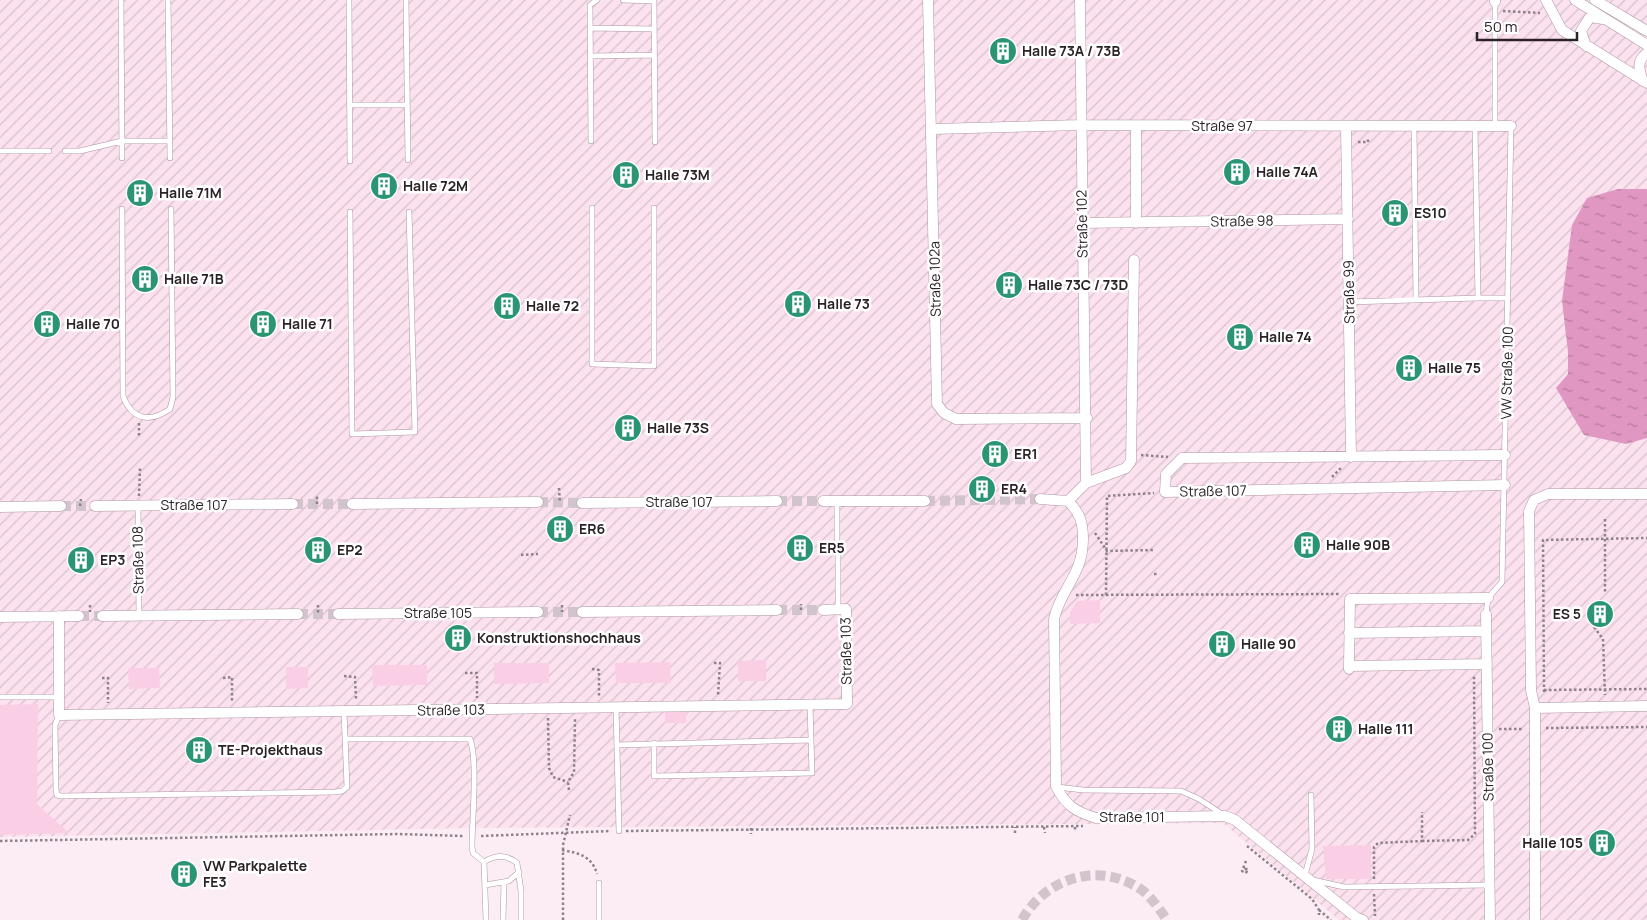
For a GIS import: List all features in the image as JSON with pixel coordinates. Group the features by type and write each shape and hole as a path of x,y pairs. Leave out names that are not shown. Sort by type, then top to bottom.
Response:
{"street":[{"name":"Straße 102a","path":"928,0 933,129 937,404 944,413 956,418 1087,418"},
{"name":"Straße 102","path":"1080,0 1081,223 1087,418 1086,483"},
{"path":"1546,0 1562,30 1645,82"},
{"path":"1575,0 1647,45"},
{"path":"1595,0 1647,32"},
{"path":"1586,46 1581,31 1590,17 1607,20"},
{"path":"1645,82 1638,67 1642,56 1647,53"},
{"name":"Straße 97","path":"933,129 1082,126 1511,126"},
{"path":"1136,126 1136,223"},
{"name":"Straße 99","path":"1346,126 1352,457"},
{"name":"Straße 98","path":"1081,223 1348,219"},
{"path":"1068,501 1086,483 1126,468 1132,461 1134,260"},
{"path":"1182,458 1505,454"},
{"name":"Straße 107","path":"1182,458 1166,474 1165,492 1505,485"},
{"path":"1535,920 1535,708 1531,690 1529,511 1534,500 1548,494 1647,494"},
{"path":"1040,499 1068,501 1080,513 1084,530 1082,561 1056,608 1053,632 1056,786"},
{"path":"823,501 925,501"},
{"path":"352,504 538,502"},
{"name":"Straße 107","path":"582,503 777,502"},
{"name":"Straße 107","path":"95,506 293,504"},
{"path":"0,507 62,506"},
{"path":"1487,664 1349,667 1349,633 1350,599 1488,598"},
{"path":"823,610 842,609"},
{"name":"Straße 103","path":"59,715 847,704 842,609"},
{"path":"582,612 777,610"},
{"name":"Straße 105","path":"338,614 538,612"},
{"path":"102,616 298,614"},
{"name":"Straße 100","path":"1486,614 1490,920"},
{"path":"59,616 59,715"},
{"path":"0,617 78,616"},
{"path":"1349,633 1486,631"},
{"path":"1535,708 1647,706"},
{"name":"Straße 101","path":"1056,786 1063,800 1077,812 1096,818 1224,816"},
{"path":"1224,816 1235,820 1304,877 1357,918 1363,920"}],"lane":[{"path":"121,0 122,158"},
{"path":"168,0 170,158"},
{"path":"348,0 350,161"},
{"path":"406,0 408,160"},
{"path":"591,140 590,5 598,0"},
{"path":"624,0 654,0 655,142"},
{"path":"1495,4 1495,126"},
{"path":"591,28 654,29"},
{"path":"591,56 654,55"},
{"path":"349,106 407,105"},
{"path":"1414,126 1416,300"},
{"path":"1475,126 1478,298"},
{"name":"VW Straße 100","path":"1486,614 1488,598 1502,582 1511,126"},
{"path":"65,151 80,151 122,141 170,141"},
{"path":"0,151 49,151"},
{"path":"592,208 592,364 654,366 654,208"},
{"path":"122,209 123,396 127,409 139,417 159,417 170,409 172,397 171,209"},
{"path":"350,212 352,434 415,432 409,212"},
{"path":"1350,302 1508,298"},
{"path":"837,501 837,539"},
{"name":"Straße 108","path":"138,505 139,616"},
{"path":"838,558 842,609"},
{"path":"0,697 58,697"},
{"path":"654,744 654,776 812,773 810,705"},
{"path":"616,708 619,831"},
{"path":"59,715 55,725 56,795 61,796 342,791 346,787 344,711"},
{"path":"346,739 470,739 473,762 473,853 484,862 486,920"},
{"path":"617,745 811,740"},
{"path":"1056,786 1083,790 1181,791 1199,799 1224,816"},
{"path":"1311,795 1312,849 1304,877 1344,887 1489,885"},
{"path":"484,862 494,856 510,858 517,862 521,920"},
{"path":"485,885 504,882 519,872"},
{"path":"503,920 504,882"},
{"path":"599,883 599,920"}],"path":[{"path":"1495,4 1519,11"},
{"path":"139,417 140,438"},
{"path":"1132,454 1182,458"},
{"path":"1321,488 1352,457"},
{"path":"138,505 140,468"},
{"path":"559,488 560,503"},
{"path":"1106,595 1107,496 1165,492"},
{"path":"317,495 317,504"},
{"path":"80,506 81,498"},
{"path":"1605,519 1605,594"},
{"path":"1647,538 1543,540 1544,690 1647,689"},
{"path":"1123,550 1154,550"},
{"path":"521,555 538,554"},
{"path":"1154,574 1160,574"},
{"path":"1064,595 1344,594 1350,599"},
{"path":"800,610 801,604"},
{"path":"318,605 318,614"},
{"path":"562,605 562,612"},
{"path":"1588,619 1603,639 1606,707"},
{"path":"714,663 720,663 717,706"},
{"path":"592,669 599,670 599,707"},
{"path":"465,673 477,673 478,709"},
{"path":"1375,920 1373,887 1374,848 1378,843 1468,840 1474,834 1474,673"},
{"path":"344,676 355,677 356,711"},
{"path":"223,678 232,677 233,712"},
{"path":"102,678 108,678 108,715"},
{"path":"548,708 549,768 553,777 568,782"},
{"path":"569,790 568,782 574,772 574,708"},
{"path":"1607,727 1647,727"},
{"path":"1422,812 1422,841"},
{"path":"563,920 562,850 570,815"},
{"path":"0,841 185,840 365,836 532,836 567,832 692,828 721,831 751,828 984,829 1085,826"},
{"path":"1015,827 1015,833"},
{"path":"1044,827 1045,833"},
{"path":"1075,827 1076,832"},
{"path":"692,828 692,833"},
{"path":"751,828 751,834"},
{"path":"1242,842 1295,888 1312,899 1319,910 1331,920"},
{"path":"562,850 582,854 595,866 599,883"},
{"path":"1246,861 1242,871 1246,873 1248,869 1245,869 1246,872"},
{"path":"1319,910 1319,915"}],"shaded area":[{"path":"0,0 1647,0 1647,920 1339,920 1223,823 473,828 0,837"},
{"path":"1100,600 1100,623 1070,624 1070,612 1077,601"},
{"path":"766,660 766,681 738,681 738,661"},
{"path":"670,662 671,683 616,683 615,663"},
{"path":"494,663 549,663 549,683 494,684"},
{"path":"372,665 427,665 427,685 373,686"},
{"path":"286,667 308,667 308,688 286,689"},
{"path":"128,668 159,668 160,688 129,689"},
{"path":"38,704 37,804 69,833 0,835 0,705"},
{"path":"686,710 686,723 665,723 665,711"},
{"path":"1371,845 1371,879 1326,879 1323,846"}],"water":[{"path":"1618,189 1647,189 1647,438 1626,444 1584,435 1556,388 1568,374 1568,352 1562,301 1572,225 1587,198"}],"tunnel":[{"path":"925,501 1040,499"},
{"path":"777,501 823,501"},
{"path":"538,502 582,503"},
{"path":"293,504 352,504"},
{"path":"61,506 95,506"},
{"path":"777,610 823,610"},
{"path":"538,612 582,612"},
{"path":"298,614 338,614"},
{"path":"79,616 102,616"},
{"path":"1022,920 1032,905 1045,893 1059,884 1075,878 1092,875 1109,876 1126,881 1142,890 1167,920"}],"place":[{"name":"Halle 73A / 73B","path":"1003,51"},
{"name":"Halle 74A","path":"1237,172"},
{"name":"Halle 73M","path":"626,175"},
{"name":"Halle 72M","path":"384,186"},
{"name":"Halle 71M","path":"140,193"},
{"name":"ES10","path":"1395,213"},
{"name":"Halle 71B","path":"145,279"},
{"name":"Halle 73C / 73D","path":"1009,285"},
{"name":"Halle 73","path":"798,304"},
{"name":"Halle 72","path":"507,306"},
{"name":"Halle 70","path":"47,324"},
{"name":"Halle 71","path":"263,324"},
{"name":"Halle 74","path":"1240,337"},
{"name":"Halle 75","path":"1409,368"},
{"name":"Halle 73S","path":"628,428"},
{"name":"ER1","path":"995,454"},
{"name":"ER4","path":"982,489"},
{"name":"ER6","path":"560,529"},
{"name":"Halle 90B","path":"1307,545"},
{"name":"ER5","path":"800,548"},
{"name":"EP2","path":"318,550"},
{"name":"EP3","path":"81,560"},
{"name":"ES 5","path":"1600,614"},
{"name":"Konstruktionshochhaus","path":"458,638"},
{"name":"Halle 90","path":"1222,644"},
{"name":"Halle 111","path":"1339,729"},
{"name":"TE-Projekthaus","path":"199,750"},
{"name":"Halle 105","path":"1602,843"},
{"name":"VW Parkpalette FE3","path":"184,874"}]}
